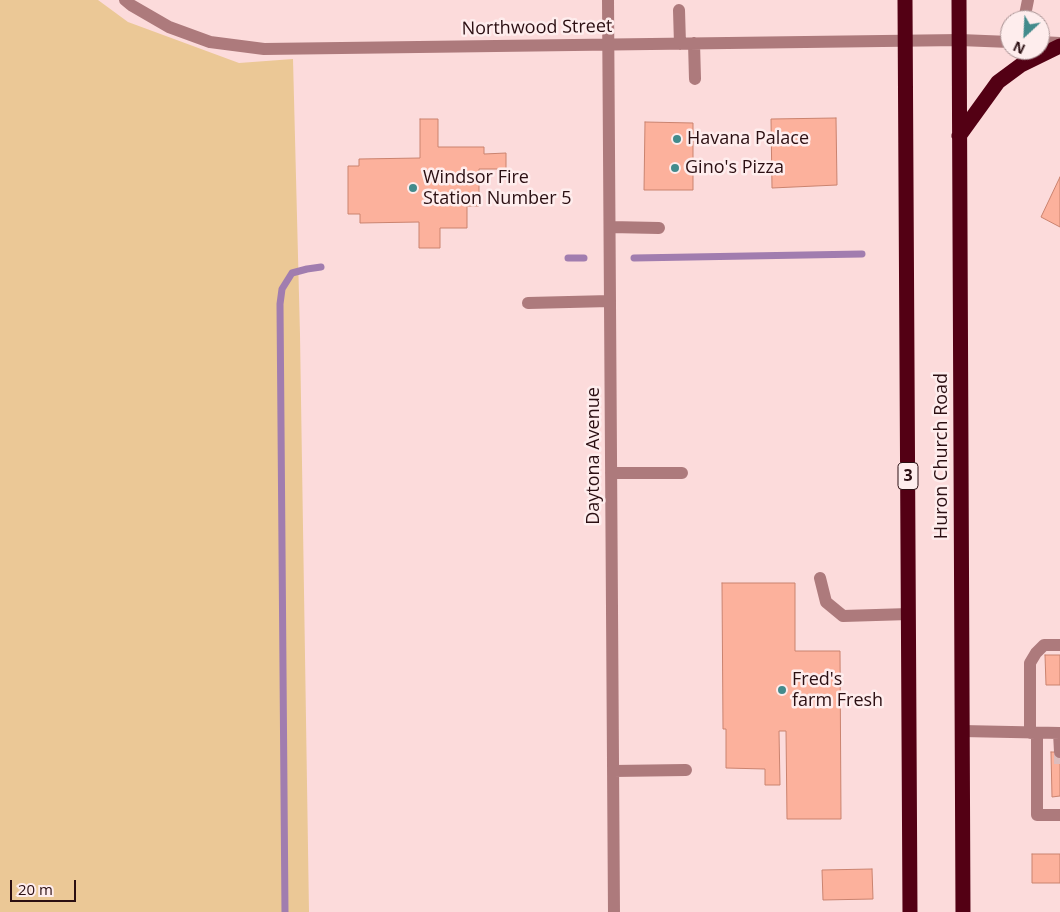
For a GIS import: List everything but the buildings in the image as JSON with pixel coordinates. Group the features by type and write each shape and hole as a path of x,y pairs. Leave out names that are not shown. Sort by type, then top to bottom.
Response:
{"highway":[{"name":"Huron Church Road","path":"906,0 910,912"},
{"name":"Huron Church Road","path":"959,0 963,912"},
{"path":"959,136 998,82 1021,65 1060,45"}],"street":[{"name":"Northwood Street","path":"125,0 169,27 210,42 264,49 960,40 1000,42"},
{"name":"Daytona Avenue","path":"608,0 614,912"},
{"path":"679,10 680,44"},
{"path":"694,44 694,80"},
{"path":"610,227 659,228"},
{"path":"528,303 610,301"},
{"path":"611,473 682,473"},
{"path":"820,578 826,602 843,616 909,614"},
{"path":"1060,645 1044,645 1030,663 1037,815 1060,815"},
{"path":"962,730 1060,733 1060,752"},
{"path":"613,771 686,770"}],"shaded area":[{"path":"0,0 98,0 128,22 239,63 293,59 300,335 309,912 0,912"}],"waterway":[{"path":"634,258 862,254"},
{"path":"568,258 584,258"},
{"path":"285,912 280,304 282,289 292,273 321,267"}],"tunnel":[{"path":"1060,752 1060,765"}],"place":[{"name":"Havana Palace","path":"677,139"},
{"name":"Gino's Pizza","path":"675,168"},
{"name":"Windsor Fire Station Number 5","path":"413,188"},
{"name":"Fred's farm Fresh","path":"782,690"}]}
